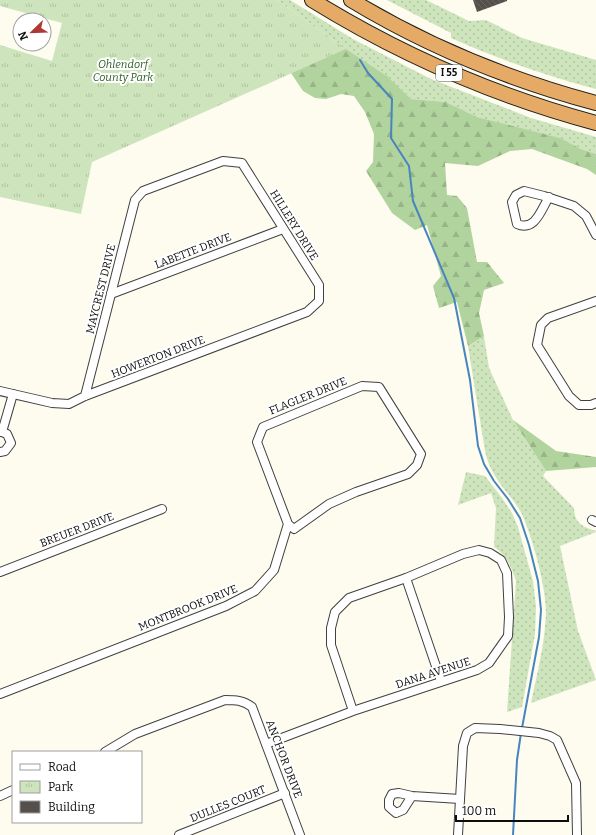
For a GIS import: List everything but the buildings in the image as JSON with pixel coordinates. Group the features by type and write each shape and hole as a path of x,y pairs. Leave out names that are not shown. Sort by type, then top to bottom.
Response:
{"highway":[{"name":"I 55","path":"312,0 377,38 453,75 532,105 596,124"},
{"name":"I 55","path":"351,0 394,25 470,60 515,78 596,103"}],"street":[{"name":"MAYCREST DRIVE","path":"85,396 135,200 143,191 223,161 242,163"},
{"name":"HILLERY DRIVE","path":"242,163 319,285 318,301"},
{"path":"549,198 534,223 530,226 522,226 517,224 512,202 516,195 524,192 549,198 574,206 586,216 596,235"},
{"name":"LABETTE DRIVE","path":"111,294 283,229"},
{"name":"HOWERTON DRIVE","path":"0,391 52,403 69,404 85,396 307,312 318,301"},
{"path":"596,301 548,318 540,325 537,345 569,396 579,405 591,405 596,403"},
{"name":"FLAGLER DRIVE","path":"362,386 379,387 421,454 417,465 408,474 356,492 329,504 294,529 288,524 258,442 262,427 362,386"},
{"path":"0,452 5,451 11,443 7,434 1,432 13,394"},
{"name":"BREUER DRIVE","path":"0,572 162,509"},
{"name":"MONTBROOK DRIVE","path":"0,694 226,606 255,591 274,570 288,524"},
{"name":"DANA AVENUE","path":"266,744 353,711 477,670 489,663 508,636 509,617 507,573 502,560 490,552 479,550 463,554 406,578"},
{"path":"353,711 331,645 331,628 335,612 349,598 406,578 440,681"},
{"name":"ANCHOR DRIVE","path":"107,751 135,734 225,700 237,700 248,704 252,707 300,835"},
{"path":"458,835 463,746 467,733 475,728 539,733 557,740 576,783 577,835"},
{"path":"0,796 12,790"},
{"name":"DULLES COURT","path":"179,835 285,792"},
{"path":"412,796 460,800"}],"green space":[{"name":"Ohlendorf County Park","path":"0,0 277,0 346,49 92,162 81,214 0,197 0,45 12,49 12,52 23,52 52,61 62,23 52,20 52,12 22,12 0,6"},
{"path":"277,0 290,0 353,39 431,79 531,118 596,137 596,154 581,149 559,138 477,117 446,102 411,99 387,76"},
{"path":"387,0 426,0 469,21 486,20 522,38 596,60 596,89 523,66 469,46 451,38 451,33"},
{"path":"339,44 387,76 411,99 446,102 477,117 560,138 581,149 596,154 596,175 587,169 532,149 510,151 478,166 445,163 447,195 457,196 467,208 477,262 487,262 504,283 484,290 479,313 484,336 468,346 457,302 439,308 433,286 441,276 427,225 415,230 392,213 366,171 373,162 374,134 365,112 354,96 341,94 326,99 315,98 303,91 291,73 299,61"},
{"path":"484,336 489,368 513,420 546,471 543,476 574,508 574,513 580,524 596,531 560,546 578,631 596,680 531,703 544,636 546,613 544,591 539,566 524,519 493,473 485,451 468,346"},
{"path":"513,420 556,451 596,457 596,467 546,471"},
{"path":"466,472 485,476 512,513 518,527 533,581 536,606 535,634 522,707 507,712 516,581 508,562 494,547 496,508 491,493 458,505"}],"waterway":[{"path":"360,60 368,73 392,99 391,138 409,166 413,201 454,298 470,380 478,446 484,464 520,518 529,545 538,581 541,610 539,637 522,728"},
{"path":"513,835 517,760 521,733"}]}
